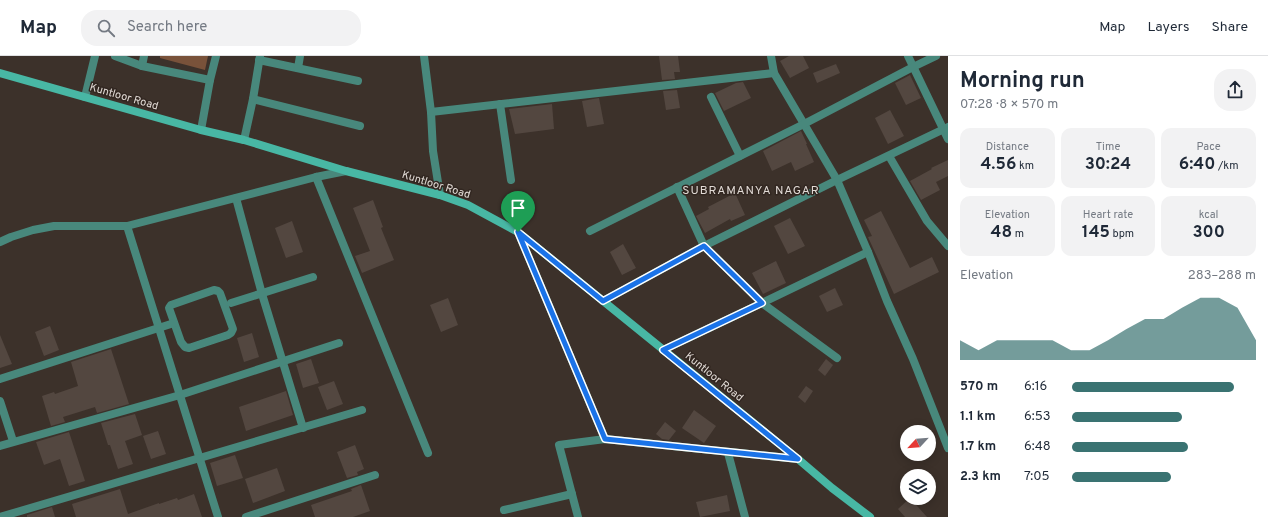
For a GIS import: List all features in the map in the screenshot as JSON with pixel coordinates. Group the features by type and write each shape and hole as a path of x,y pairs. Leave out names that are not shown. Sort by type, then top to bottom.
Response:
{"street":[{"path":"85,97 95,56"},
{"path":"115,56 142,66 210,80"},
{"path":"142,66 144,56"},
{"path":"201,130 216,56"},
{"path":"298,68 300,56"},
{"path":"424,56 431,112 433,152 440,195"},
{"path":"771,56 774,73 837,180 948,448"},
{"path":"908,56 945,128 948,139"},
{"path":"590,231 936,56"},
{"path":"244,140 259,58 358,81"},
{"name":"Kuntloor Road","path":"0,73 201,130 244,140 346,171 440,195 468,205 518,232 869,517"},
{"path":"431,112 774,73"},
{"path":"711,97 740,156"},
{"path":"252,99 360,126"},
{"path":"500,104 511,180"},
{"path":"603,301 704,246 945,128"},
{"path":"889,156 927,221 948,246"},
{"path":"0,242 11,236 54,226 127,226 316,177 346,171"},
{"path":"316,177 428,453"},
{"path":"677,187 704,246 762,303 837,358"},
{"path":"236,198 262,294 303,428"},
{"path":"127,226 218,517"},
{"path":"518,232 605,439"},
{"path":"663,350 868,252"},
{"path":"231,303 313,277"},
{"path":"214,290 220,293 233,329 228,335 189,348 185,347 181,342 174,323 169,308 171,306 214,290"},
{"path":"0,379 174,323"},
{"path":"0,446 13,441 180,395 339,343"},
{"path":"0,401 13,441"},
{"path":"0,517 362,410"},
{"path":"578,517 560,445 605,439 728,453 798,459"},
{"path":"728,453 745,517"},
{"path":"246,517 375,475"},
{"path":"504,510 572,494"}],"shaded area":[{"path":"160,56 208,56 205,70 160,58"}],"building":[{"path":"659,56 678,56 680,72 674,72 675,79 662,80"},
{"path":"789,56 803,56 809,68 790,78 780,61"},
{"path":"836,64 840,73 817,83 813,73"},
{"path":"910,75 921,98 906,105 895,83"},
{"path":"743,82 751,98 724,111 715,93 736,83"},
{"path":"677,90 680,108 666,110 663,91"},
{"path":"599,98 604,124 587,127 582,101"},
{"path":"552,104 554,129 515,134 509,109"},
{"path":"890,110 904,136 888,144 875,118"},
{"path":"801,131 814,162 795,171 791,162 772,171 763,151"},
{"path":"948,160 948,176 936,182 940,190 921,200 910,181 932,169 931,168"},
{"path":"735,193 745,215 731,221 730,219 705,233 696,216 709,209 708,207"},
{"path":"373,200 383,227 381,228 394,260 362,273 355,256 370,251 353,208"},
{"path":"881,211 910,268 932,257 939,272 894,294 868,237 872,236 864,220"},
{"path":"790,218 805,246 788,254 774,226"},
{"path":"292,221 303,252 286,258 275,228"},
{"path":"623,244 636,268 622,275 610,252"},
{"path":"776,261 786,283 763,294 752,273"},
{"path":"835,288 843,305 827,312 819,296"},
{"path":"448,298 458,325 441,332 430,305"},
{"path":"50,326 59,350 44,356 35,332"},
{"path":"252,333 259,357 244,362 237,338"},
{"path":"0,335 12,364 0,368"},
{"path":"111,349 129,404 97,413 95,407 63,417 65,422 51,426 42,396 54,392 55,394 78,386 71,362"},
{"path":"311,359 319,383 303,388 296,364"},
{"path":"826,359 833,365 825,376 818,370"},
{"path":"334,381 343,404 327,410 318,387"},
{"path":"806,386 813,391 805,403 798,397"},
{"path":"286,391 293,415 246,431 239,407"},
{"path":"694,410 716,426 704,443 682,428"},
{"path":"135,414 142,435 125,441 133,464 118,469 101,423"},
{"path":"665,422 676,431 669,440 662,439 656,434"},
{"path":"158,431 166,454 151,459 143,436"},
{"path":"69,432 85,481 69,486 60,459 44,465 36,442"},
{"path":"355,445 364,469 357,472 358,475 347,478 337,452"},
{"path":"235,455 243,478 217,486 210,463"},
{"path":"277,468 285,491 253,503 245,479"},
{"path":"361,485 370,511 353,517 315,517 311,505 352,491 351,489"},
{"path":"120,489 128,514 159,503 177,498 178,500 194,494 202,517 76,517 72,504"},
{"path":"727,495 730,511 700,517 696,502"},
{"path":"902,505 916,505 927,517 905,517 898,509"},
{"path":"52,507 55,517 27,517 27,515"}],"district":[{"name":"SUBRAMANYA NAGAR","path":"751,191"}],"route":[{"path":"518,232 603,301 704,246 762,303 663,350 798,459 728,453 605,439 518,232"}]}
